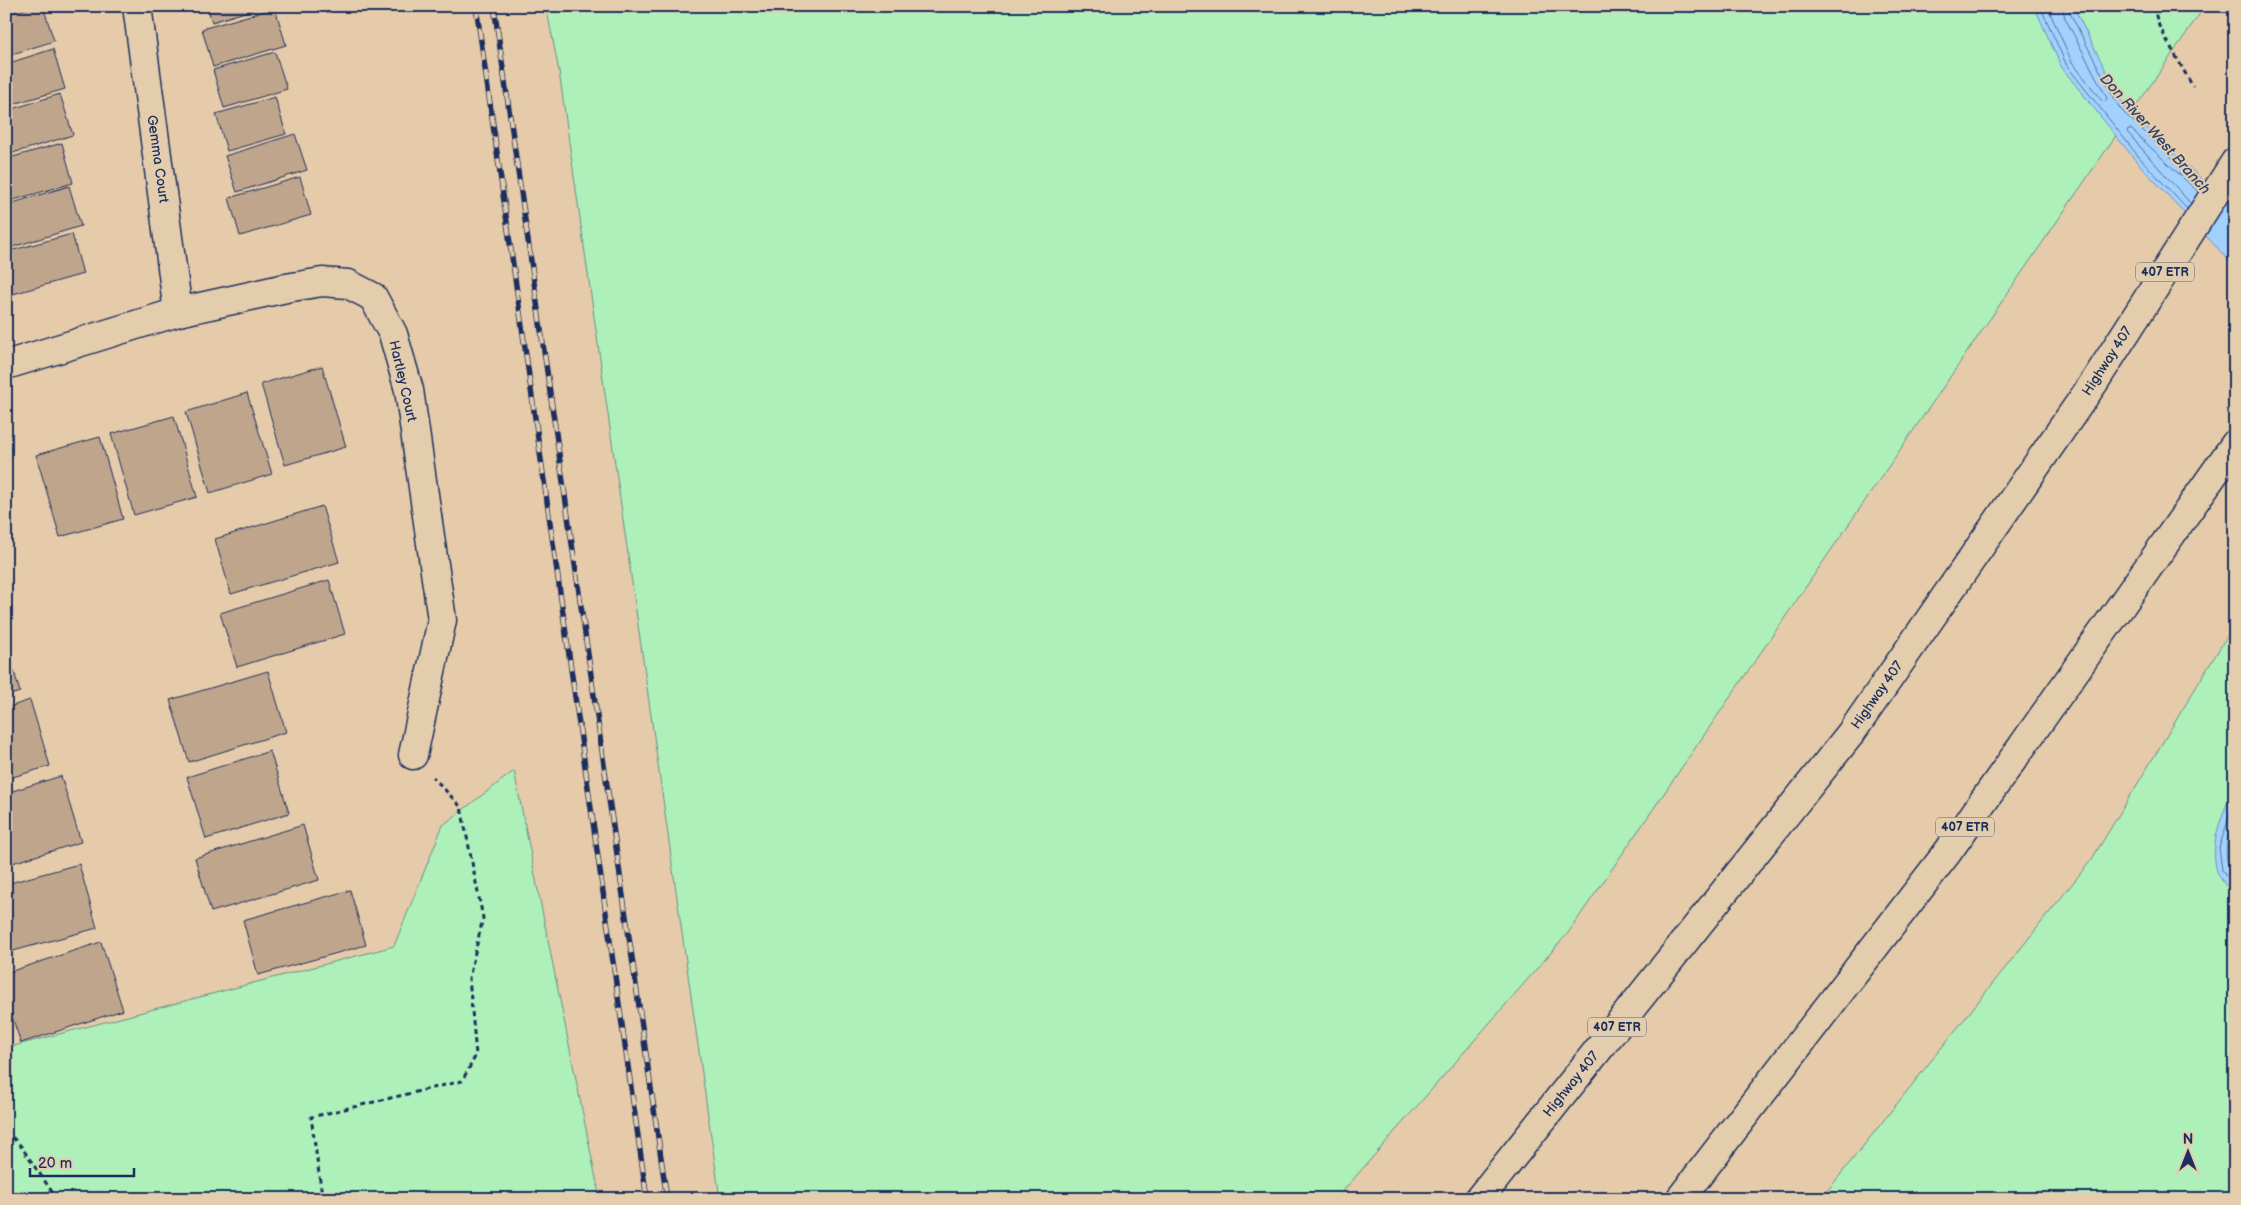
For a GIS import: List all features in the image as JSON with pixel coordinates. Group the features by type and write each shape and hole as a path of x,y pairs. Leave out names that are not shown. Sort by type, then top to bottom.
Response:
{"main road":[{"name":"Gemma Court","path":"137,6 178,312"},
{"name":"Highway 407","path":"1480,1199 1851,733 2095,381 2235,162"},
{"name":"Hartley Court","path":"6,365 178,312 286,288 322,282 348,284 373,297 393,334 408,390 442,620 413,756"},
{"name":"407 ETR","path":"1680,1199 1947,853 2235,444"}],"path":[{"path":"2153,6 2160,26 2192,87"},
{"path":"320,1199 322,1195 311,1117 462,1081 476,1055 469,978 483,918 461,807 413,756"},
{"path":"6,1131 20,1146 58,1199"}],"green space":[{"path":"546,6 2205,6 1568,933 1336,1199 720,1199 559,71"},
{"path":"2235,623 2235,1199 1821,1199 2092,859"},
{"path":"514,771 600,1199 6,1199 6,1048 394,946 443,825"}],"water":[{"path":"2034,6 2073,6 2124,106 2235,211 2235,267 2136,161 2062,68"},
{"path":"2235,788 2235,897 2218,874 2215,850 2221,818"}],"building":[{"path":"6,6 23,6 6,11"},
{"path":"34,6 43,6 54,41 6,56 6,15"},
{"path":"207,6 265,6 212,22"},
{"path":"275,8 286,45 213,67 202,29"},
{"path":"53,49 65,89 6,106 6,64"},
{"path":"275,52 287,89 224,108 213,70"},
{"path":"60,94 73,135 6,155 6,111"},
{"path":"275,97 286,134 227,151 216,114"},
{"path":"295,134 307,170 237,192 225,156"},
{"path":"62,143 73,183 6,202 6,159"},
{"path":"300,177 311,215 240,236 229,198"},
{"path":"69,186 81,226 6,249 6,205"},
{"path":"72,234 83,274 6,296 6,252"},
{"path":"322,366 346,447 285,465 261,384"},
{"path":"247,393 272,474 210,493 186,412"},
{"path":"174,416 197,497 134,515 111,434"},
{"path":"100,437 123,519 60,537 36,455"},
{"path":"322,506 339,562 231,594 215,539"},
{"path":"329,580 345,634 237,667 220,613"},
{"path":"6,644 20,692 6,696"},
{"path":"268,671 286,732 189,762 170,700"},
{"path":"30,700 50,766 6,779 6,708"},
{"path":"270,751 289,813 206,839 187,777"},
{"path":"61,776 81,842 6,865 6,793"},
{"path":"303,825 319,880 211,912 195,858"},
{"path":"79,864 97,928 6,953 6,884"},
{"path":"350,890 366,945 258,975 243,920"},
{"path":"101,942 123,1010 21,1043 6,999 6,973"}],"railway":[{"path":"476,6 647,1199"},
{"path":"494,6 667,1199"}],"water label":[{"name":"Don River West Branch","path":"2155,134"}]}
